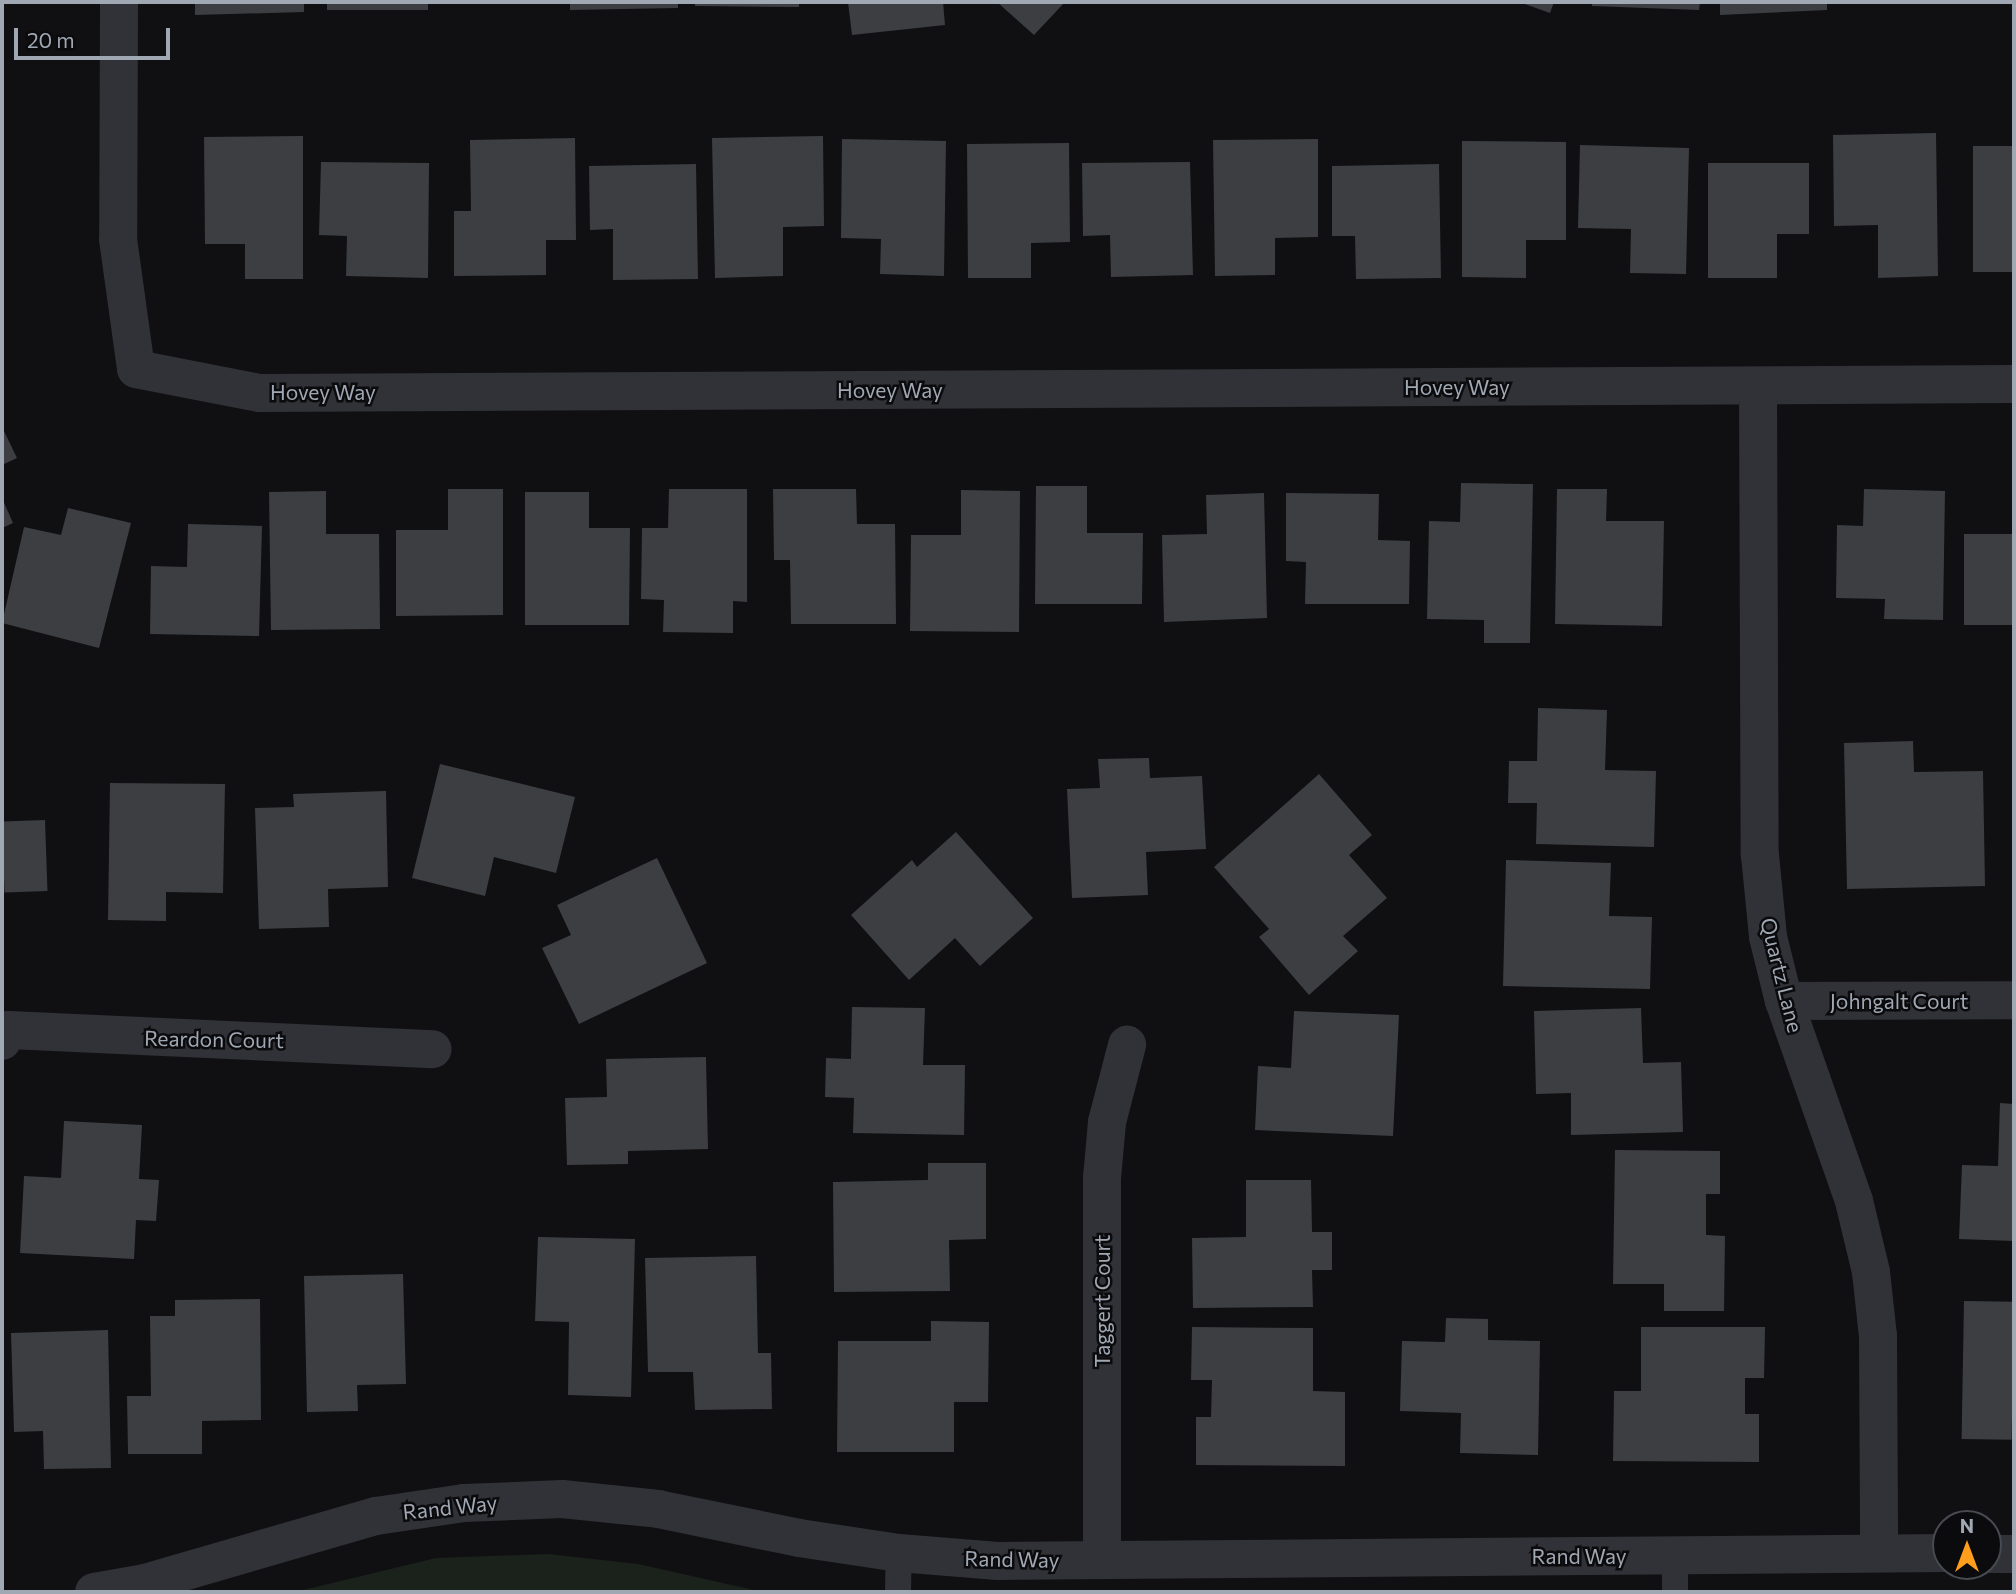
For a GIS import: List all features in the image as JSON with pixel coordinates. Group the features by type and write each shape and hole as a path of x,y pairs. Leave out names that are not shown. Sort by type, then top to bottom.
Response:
{"street":[{"name":"Hovey Way","path":"119,2 118,239 136,369 260,393 2014,384"},
{"name":"Quartz Lane","path":"1758,386 1760,855 1768,937 1784,1001 1850,1188 1871,1272 1878,1336 1879,1553"},
{"name":"Johngalt Court","path":"1784,1001 2014,1000"},
{"name":"Reardon Court","path":"2,1041 9,1030 433,1049"},
{"name":"Taggert Court","path":"1102,1559 1102,1178 1107,1122 1127,1045"},
{"name":"Rand Way","path":"94,1592 145,1583 376,1516 476,1502 562,1499 658,1509 799,1538 899,1553 998,1561 1932,1553"}],"lane":[{"path":"898,1592 899,1553"},
{"path":"1675,1555 1675,1592"}],"shaded area":[{"path":"548,1554 638,1564 763,1592 295,1592 436,1558"}],"building":[{"path":"195,2 304,2 304,12 195,15"},
{"path":"327,2 428,2 428,10 327,10"},
{"path":"570,2 678,2 678,8 570,10"},
{"path":"695,2 799,2 799,7 695,6"},
{"path":"848,2 943,2 945,25 852,35"},
{"path":"997,2 1065,2 1034,35"},
{"path":"1519,2 1554,2 1550,13"},
{"path":"1592,2 1700,2 1699,10 1592,6"},
{"path":"1720,2 1827,2 1827,10 1720,15"},
{"path":"1936,133 1938,276 1878,278 1878,225 1834,226 1833,135"},
{"path":"303,136 303,279 245,279 245,244 205,244 204,137"},
{"path":"823,136 824,226 783,227 783,276 715,278 712,138"},
{"path":"575,138 576,240 546,240 546,275 454,276 454,211 471,211 470,140"},
{"path":"842,139 946,141 944,276 880,274 881,239 841,238"},
{"path":"1318,139 1318,237 1275,238 1275,275 1215,276 1213,140"},
{"path":"1462,141 1566,142 1566,240 1526,240 1526,278 1462,277"},
{"path":"1069,143 1070,242 1031,243 1031,278 968,278 967,144"},
{"path":"1580,145 1689,148 1686,274 1630,273 1631,229 1578,228"},
{"path":"1973,146 2014,146 2014,272 1973,272"},
{"path":"321,162 429,163 428,278 346,276 347,236 319,235"},
{"path":"1190,162 1193,275 1111,277 1110,235 1083,236 1082,163"},
{"path":"1708,163 1809,163 1809,234 1777,234 1777,278 1708,278"},
{"path":"696,164 698,279 613,280 613,229 590,230 589,166"},
{"path":"1439,164 1441,278 1356,279 1355,236 1332,236 1332,166"},
{"path":"2,427 17,458 2,465"},
{"path":"1461,483 1533,484 1530,643 1484,643 1484,620 1427,619 1429,521 1460,522"},
{"path":"1036,486 1087,486 1087,533 1143,533 1142,604 1035,604"},
{"path":"448,489 503,489 503,615 396,616 396,530 448,530"},
{"path":"669,489 747,489 747,602 733,601 733,633 663,632 664,600 641,599 642,528 668,528"},
{"path":"773,489 856,489 857,524 895,524 896,624 791,624 790,560 774,560"},
{"path":"1557,489 1607,489 1606,521 1664,521 1662,626 1555,624"},
{"path":"1864,489 1945,491 1943,620 1884,619 1885,599 1836,598 1837,525 1863,526"},
{"path":"961,490 1020,491 1019,632 910,631 911,535 961,535"},
{"path":"326,491 326,534 379,534 380,629 271,630 269,492"},
{"path":"525,492 589,492 589,528 630,528 629,625 525,625"},
{"path":"1264,493 1267,618 1164,622 1162,535 1207,534 1206,495"},
{"path":"1286,493 1379,494 1378,540 1410,541 1409,604 1305,604 1306,562 1286,561"},
{"path":"2,498 13,523 2,528"},
{"path":"68,508 131,523 99,648 2,623 24,527 61,535"},
{"path":"188,524 262,526 259,636 150,634 151,566 187,567"},
{"path":"1964,534 2014,534 2014,625 1964,625"},
{"path":"1538,708 1607,710 1605,770 1656,771 1654,847 1536,844 1537,803 1508,803 1509,761 1537,761"},
{"path":"1913,741 1914,772 1983,771 1985,886 1847,889 1844,743"},
{"path":"1149,758 1150,778 1202,776 1206,849 1146,852 1148,895 1072,898 1067,789 1100,788 1098,759"},
{"path":"440,764 575,797 556,873 494,857 485,896 412,878"},
{"path":"1319,774 1372,835 1349,855 1387,898 1343,936 1358,951 1309,995 1259,937 1269,929 1214,867"},
{"path":"110,783 225,784 223,893 166,892 166,921 108,920"},
{"path":"386,791 388,887 328,889 329,927 259,929 255,808 294,807 293,794"},
{"path":"45,820 47,891 5,892 2,822"},
{"path":"956,832 1033,918 980,966 955,938 909,980 851,915 912,860 917,867"},
{"path":"657,858 707,963 579,1024 542,948 571,935 557,905"},
{"path":"1506,860 1611,863 1609,916 1652,917 1650,989 1503,986"},
{"path":"852,1007 925,1008 923,1065 965,1065 964,1135 853,1133 854,1098 825,1097 826,1058 851,1059"},
{"path":"1641,1008 1643,1063 1681,1062 1683,1132 1571,1135 1571,1093 1536,1094 1534,1011"},
{"path":"1294,1011 1399,1015 1393,1136 1255,1130 1258,1066 1291,1068"},
{"path":"706,1057 708,1149 628,1151 628,1164 567,1165 565,1098 607,1097 606,1059"},
{"path":"2000,1103 2014,1104 2014,1241 1959,1239 1962,1165 1998,1166"},
{"path":"64,1121 142,1125 139,1179 159,1180 156,1221 136,1220 134,1259 20,1253 24,1176 61,1178"},
{"path":"1615,1150 1720,1151 1720,1194 1706,1194 1706,1235 1725,1236 1724,1311 1664,1311 1664,1284 1613,1284"},
{"path":"928,1163 986,1163 986,1239 949,1240 950,1291 834,1292 833,1182 928,1180"},
{"path":"1246,1180 1311,1180 1312,1232 1332,1232 1332,1270 1312,1270 1313,1307 1193,1308 1192,1238 1246,1237"},
{"path":"538,1237 635,1239 631,1397 568,1395 569,1322 535,1321"},
{"path":"756,1256 758,1353 771,1353 772,1409 695,1410 693,1372 648,1372 645,1258"},
{"path":"403,1274 406,1384 357,1385 358,1411 307,1412 304,1276"},
{"path":"260,1299 261,1420 202,1421 202,1454 128,1454 127,1396 151,1396 150,1316 175,1316 175,1300"},
{"path":"1964,1301 2014,1302 2012,1440 1962,1439"},
{"path":"1446,1318 1488,1319 1488,1340 1540,1341 1538,1455 1460,1453 1461,1413 1400,1411 1402,1341 1445,1342"},
{"path":"931,1321 989,1322 988,1402 954,1402 954,1452 837,1452 838,1341 931,1341"},
{"path":"1192,1327 1313,1328 1313,1391 1345,1392 1345,1466 1196,1465 1196,1417 1211,1417 1212,1380 1191,1380"},
{"path":"1641,1327 1765,1327 1764,1378 1745,1378 1745,1414 1759,1414 1759,1462 1613,1461 1614,1391 1641,1391"},
{"path":"108,1330 111,1468 44,1469 43,1431 14,1432 11,1333"}]}
